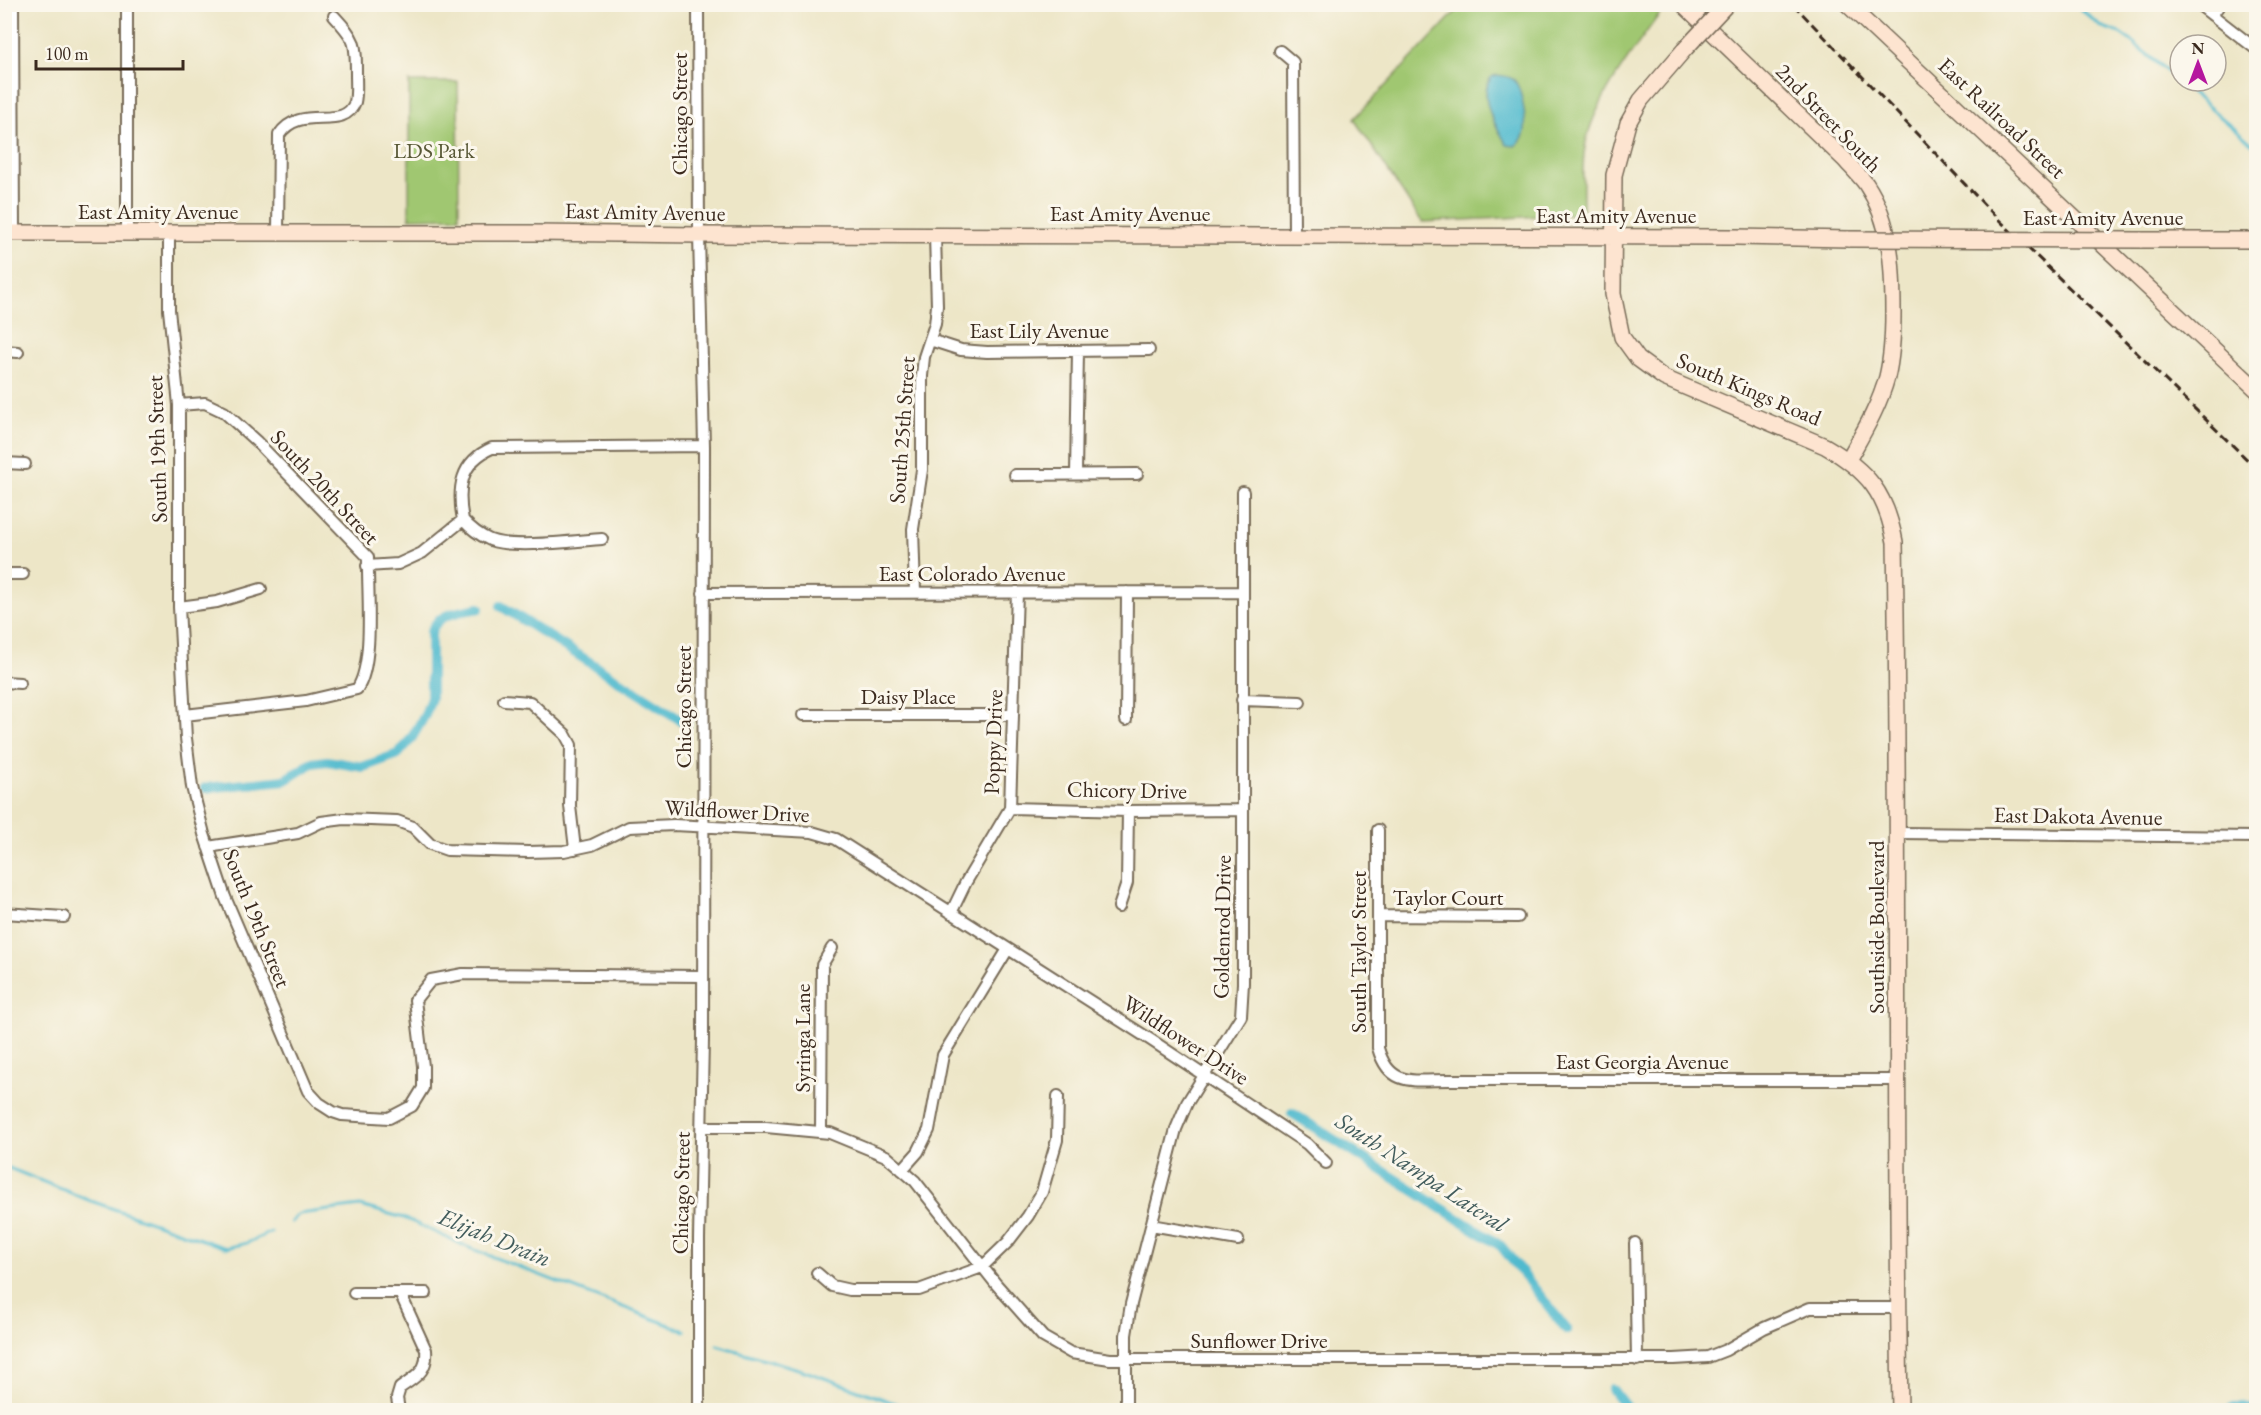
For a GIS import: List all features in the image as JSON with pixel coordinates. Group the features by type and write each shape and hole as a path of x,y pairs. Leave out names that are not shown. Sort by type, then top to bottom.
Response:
{"main road":[{"name":"2nd Street South","path":"1683,4 1845,160 1866,185 1880,211 1888,234 1892,260 1892,344 1887,376 1879,401 1848,460"},
{"name":"South Kings Road","path":"1727,4 1641,100 1628,123 1614,175 1613,294 1622,337 1638,358 1664,378 1825,446 1848,460"},
{"name":"East Railroad Street","path":"1851,6 2256,389"},
{"name":"East Amity Avenue","path":"9,233 2256,240"},
{"name":"Southside Boulevard","path":"1848,460 1867,476 1881,498 1890,516 1895,542 1899,833 1898,1308 1900,1410"}],"street":[{"path":"9,233 14,4"},
{"path":"127,4 127,233"},
{"name":"Chicago Street","path":"698,4 699,235 704,446 699,1410"},
{"path":"2198,4 2256,49"},
{"path":"2212,15 2220,4"},
{"path":"278,233 279,135 293,120 332,118 345,114 354,103 356,46 351,34 334,16"},
{"path":"1280,51 1293,62 1294,236"},
{"name":"South 19th Street","path":"169,233 169,310 179,405 179,607 186,738 192,787 208,847 225,897 308,1091 319,1103 342,1116 389,1118 412,1106 423,1088 423,1066 415,1000 431,981 463,974 702,976"},
{"name":"South 25th Street","path":"915,592 913,529 922,470 922,376 924,357 937,306 935,236"},
{"name":"East Lily Avenue","path":"930,340 961,350 987,352 1149,350"},
{"path":"4,351 18,352"},
{"path":"1076,474 1078,351"},
{"name":"South 20th Street","path":"179,405 205,403 224,412 257,442 368,557 368,651 363,680 357,689 306,701 185,715"},
{"path":"602,539 526,544 492,541 475,532 463,520 460,503 461,482 468,467 480,453 492,448 704,446"},
{"path":"4,463 25,464"},
{"path":"1014,475 1137,474"},
{"name":"Goldenrod Drive","path":"1126,1410 1126,1335 1131,1305 1176,1129 1187,1103 1240,1016 1243,983 1241,592 1243,492"},
{"path":"368,566 398,564 422,553 463,520"},
{"path":"4,574 23,574"},
{"path":"179,607 217,602 261,589"},
{"name":"Poppy Drive","path":"951,913 966,882 1010,808 1017,592"},
{"path":"1125,720 1127,592"},
{"name":"East Colorado Avenue","path":"704,593 1241,592"},
{"path":"4,682 20,683"},
{"path":"504,700 530,702 565,734 571,745 570,806 575,849"},
{"path":"1242,700 1300,702"},
{"name":"Daisy Place","path":"803,716 1013,715"},
{"name":"Chicory Drive","path":"1010,808 1128,811 1243,810"},
{"path":"1119,907 1127,883 1128,811"},
{"name":"Wildflower Drive","path":"208,847 298,833 321,822 344,819 398,821 413,827 430,844 447,850 528,852 575,849 592,845 628,827 674,825 812,832 836,839 1008,949 1307,1144 1326,1163"},
{"name":"South Taylor Street","path":"1377,830 1378,1048 1388,1072"},
{"name":"East Dakota Avenue","path":"1899,833 2256,837"},
{"path":"4,913 64,917"},
{"name":"Taylor Court","path":"1378,916 1518,917"},
{"name":"Syringa Lane","path":"820,1131 822,966 832,948"},
{"path":"902,1170 918,1152 929,1130 943,1054 1008,949"},
{"name":"East Georgia Avenue","path":"1388,1072 1396,1078 1404,1079 1454,1080 1898,1080"},
{"path":"817,1273 832,1286 850,1290 919,1290 982,1266 1008,1242 1028,1216 1042,1192 1057,1140 1058,1096"},
{"name":"Sunflower Drive","path":"702,1127 766,1127 820,1131 858,1143 886,1156 915,1181 982,1266 1043,1337 1071,1353 1110,1359 1637,1360 1708,1357 1726,1350 1764,1328 1810,1308 1898,1308"},
{"path":"1151,1225 1238,1240"},
{"path":"1635,1243 1637,1360"},
{"path":"354,1293 426,1293"},
{"path":"399,1410 397,1398 400,1388 419,1376 427,1358 426,1350 400,1293"}],"green space":[{"path":"1462,5 1666,5 1616,76 1595,115 1584,154 1583,214 1422,222 1354,119"},
{"name":"LDS Park","path":"409,82 458,82 459,217 409,218"}],"water":[{"path":"1497,75 1513,79 1518,85 1522,99 1525,130 1519,143 1515,146 1507,145 1493,120 1487,103 1487,85 1491,77"}],"waterway":[{"path":"2075,4 2100,26 2120,33 2130,40 2256,147"},
{"name":"South Nampa Lateral","path":"501,606 687,724"},
{"name":"South Nampa Lateral","path":"205,788 285,780 312,763 327,761 363,767 398,754 411,739 425,715 431,698 431,632 434,625 451,614 479,608"},
{"name":"South Nampa Lateral","path":"1292,1113 1501,1246 1567,1330"},
{"name":"Elijah Drain","path":"4,1166 91,1201 226,1248 247,1243 271,1232"},
{"name":"Elijah Drain","path":"291,1222 299,1214 360,1206 404,1218 467,1247 685,1331"},
{"name":"Elijah Drain","path":"717,1345 802,1370 914,1410"},
{"name":"South Nampa Lateral","path":"1612,1389 1628,1410"},
{"path":"2232,1408 2256,1408"}],"railway":[{"path":"1793,4 1998,219 2256,468"}]}
